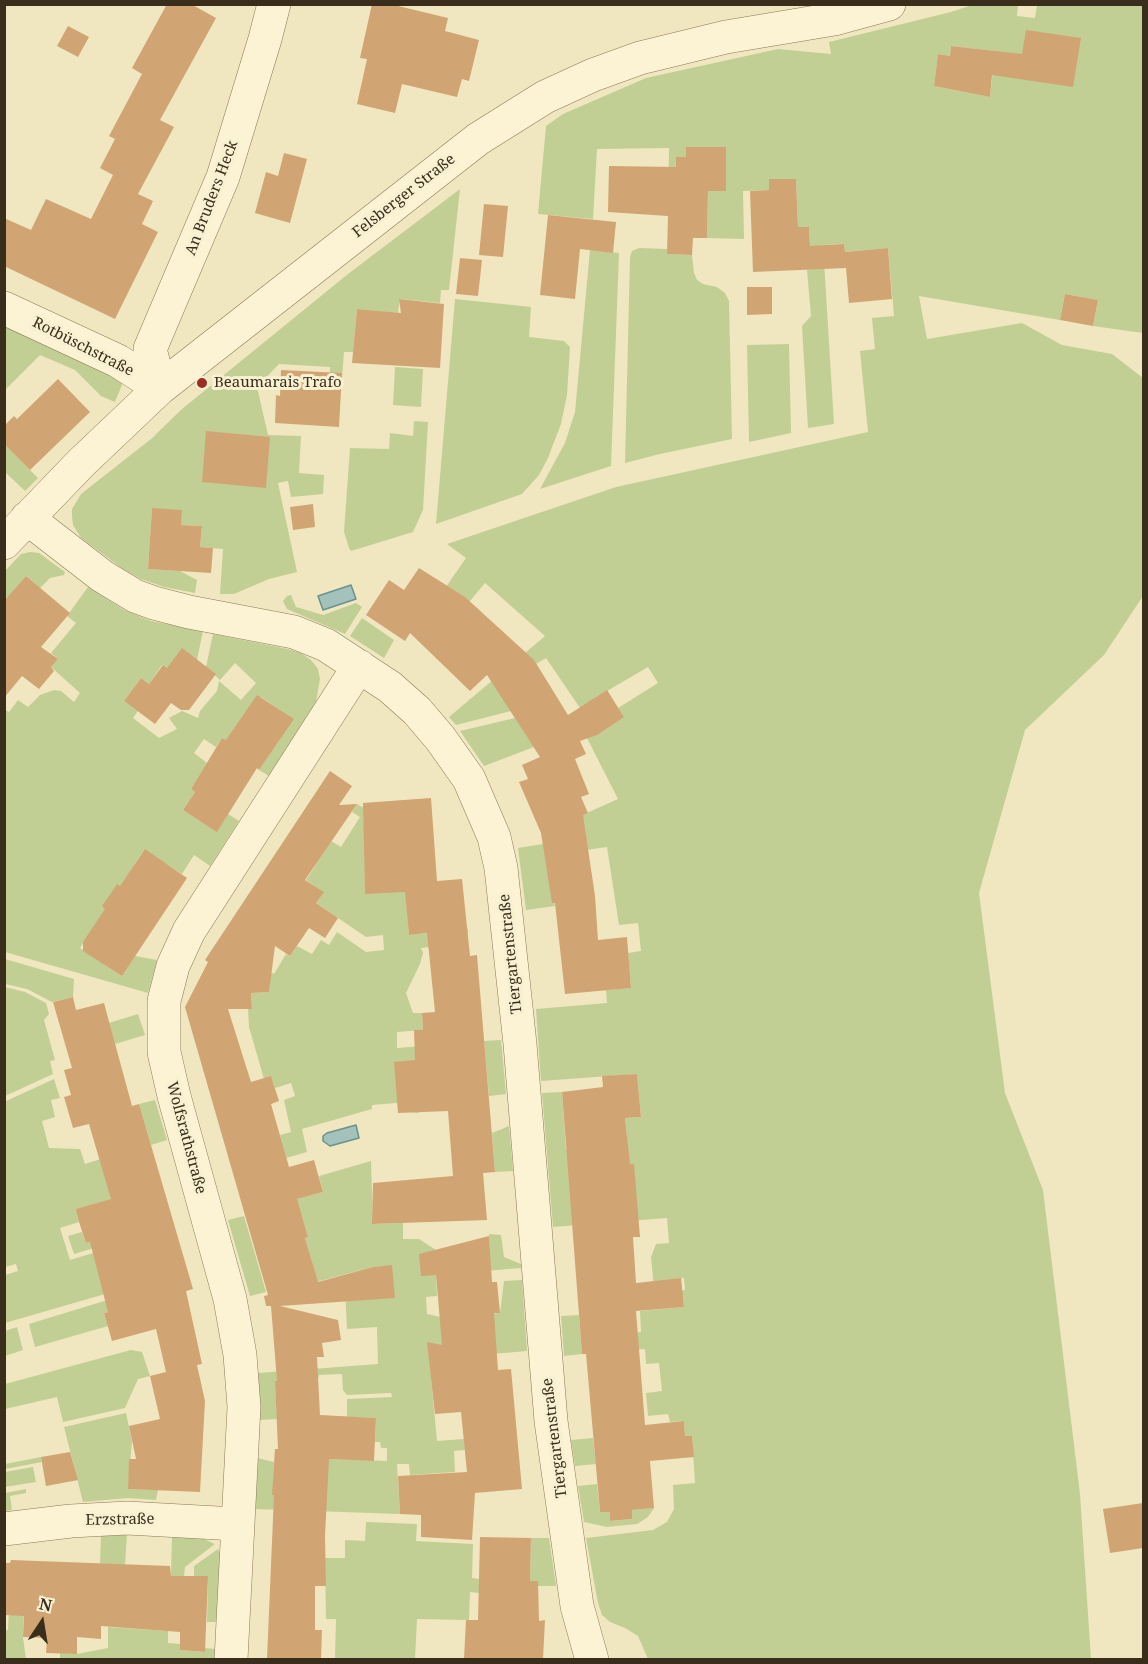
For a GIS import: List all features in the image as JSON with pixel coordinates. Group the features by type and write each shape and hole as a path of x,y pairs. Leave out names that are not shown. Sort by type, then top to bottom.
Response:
{"street":[{"name":"An Bruders Heck","path":"160,388 150,349 223,177 274,4"},
{"name":"Felsberger Straße","path":"4,543 81,463 160,388 478,139 545,97 593,75 661,52 726,37 834,19 889,4"},
{"name":"Rotbüschstraße","path":"4,308 118,361 160,388"},
{"name":"Tiergartenstraße","path":"27,518 102,576 127,592 180,610 294,632 326,645 390,687 417,711 441,738 469,779 494,837 501,868 519,1032 551,1421 577,1606 592,1659"},
{"name":"Wolfsrathstraße","path":"231,1659 236,1524 244,1407 240,1355 230,1299 164,1052 165,1001 173,966 189,931 359,666"},
{"name":"Erzstraße","path":"4,1529 71,1521 127,1518 236,1524"}],"green space":[{"path":"972,5 1018,5 1017,16 1035,18 1037,5 1143,5 1143,333 1093,326 1098,300 1065,294 1060,320 919,296 927,339 1022,323 1062,345 1112,354 1143,378 1143,596 1104,655 1025,730 979,893 1005,1093 1043,1190 1080,1494 1091,1659 648,1659 638,1636 610,1622 602,1615 586,1538 653,1530 667,1522 674,1509 673,1485 695,1483 692,1436 685,1436 684,1421 670,1422 668,1414 648,1416 646,1393 662,1391 659,1363 646,1364 645,1349 627,1350 626,1334 641,1332 640,1311 684,1307 683,1297 655,1299 651,1257 656,1244 669,1243 667,1218 553,1227 542,1093 562,1092 566,1150 592,1138 627,1135 625,1118 641,1117 637,1074 541,1081 536,1009 607,1003 606,990 631,988 628,953 641,951 638,923 619,925 607,847 545,856 555,906 526,910 518,848 549,843 544,832 618,799 587,738 597,733 546,658 500,686 511,711 456,725 449,717 545,636 485,583 470,601 441,594 466,558 447,544 616,487 868,432 860,351 875,349 872,318 894,316 888,248 845,252 844,244 823,245 834,424 808,428 802,326 811,316 807,270 811,269 809,227 798,227 796,179 769,179 769,190 743,191 744,239 707,238 708,191 726,191 726,147 686,147 686,157 676,157 675,206 668,206 669,148 597,149 593,219 538,214 546,126 563,114 646,78 778,49 831,54 829,42","holes":["951,46 995,51 990,97 934,86 938,54 950,56","648,667 658,683 618,708 624,717 595,698","684,1278 685,1290 665,1293 664,1280"]},
{"path":"460,189 449,290 441,290 440,303 400,299 398,313 357,309 353,352 344,352 342,378 329,402 330,367 279,364 257,387 268,435 301,436 299,473 324,475 323,494 291,497 288,481 278,483 297,572 269,579 234,594 220,594 223,549 200,547 202,526 181,525 152,508 148,569 180,571 197,580 195,593 164,587 141,579 123,569 81,538 73,525 72,509 81,494 151,439 182,409 348,274"},
{"path":"639,248 667,249 667,254 692,255 697,280 717,287 725,293 729,301 732,439 625,463 630,257 632,251"},
{"path":"590,250 619,253 611,466 540,489 565,443 575,412"},
{"path":"455,299 531,307 529,337 564,341 570,347 567,395 561,424 548,458 539,475 522,494 436,524"},
{"path":"5,325 124,380 115,402 101,396 75,370 40,355 5,390"},
{"path":"789,344 791,433 749,442 747,345"},
{"path":"395,367 423,369 421,407 393,405"},
{"path":"414,421 428,422 423,510 413,532 351,551 344,532 350,448 389,449 390,433 413,436"},
{"path":"4,444 38,478 25,491 5,472"},
{"path":"39,553 65,572 64,575 50,578 40,588 26,576 7,598 5,596 5,571 21,554"},
{"path":"88,587 124,610 151,621 203,631 197,660 167,668 162,665 149,684 141,678 124,701 138,711 133,718 159,738 177,729 169,718 182,711 198,718 200,711 217,691 219,681 241,700 256,683 235,663 220,680 206,667 213,634 301,653 318,669 320,679 316,702 269,776 259,770 293,719 261,697 226,740 222,738 216,747 204,739 194,753 207,763 191,789 195,792 183,810 217,831 228,814 239,821 210,866 194,855 182,874 144,850 80,948 122,976 135,956 157,960 148,993 5,952 4,709 9,712 18,700 28,707 40,695 54,690 61,691 74,702 80,693 51,667 58,659 51,653 76,623 67,616"},
{"path":"291,595 296,607 323,615 356,603 362,607 345,634 287,609 283,601"},
{"path":"362,618 394,640 384,658 350,636"},
{"path":"515,718 534,747 484,766 460,731"},
{"path":"357,804 364,808 365,893 416,883 406,897 409,935 468,929 467,943 421,948 423,953 420,964 406,993 413,1013 422,1013 423,1030 397,1032 397,1048 422,1046 419,1113 409,1112 408,1102 372,1105 372,1109 302,1129 307,1152 286,1158 280,1135 291,1132 284,1100 295,1096 291,1083 275,1088 271,1077 264,1079 249,1027 248,1009 252,1008 251,993 269,992 270,981 259,965 274,974 286,954 290,956 297,946 312,954 321,940 329,945 337,932 366,952 384,950 383,935 366,937 316,903 323,892 306,880 331,841 341,847 360,817 352,812"},
{"path":"5,959 74,979 73,997 52,1002 27,989 5,984"},
{"path":"5,987 25,992 46,1003 49,1014 44,1020 55,1060 50,1061 53,1074 5,1096"},
{"path":"138,1014 145,1035 115,1044 109,1023"},
{"path":"501,1040 506,1094 489,1096 484,1041"},
{"path":"54,1079 60,1098 51,1100 55,1117 42,1121 49,1148 80,1149 85,1164 104,1158 116,1198 77,1209 79,1222 60,1228 70,1260 113,1247 112,1292 5,1323 5,1275 18,1271 16,1264 5,1267 4,1102"},
{"path":"155,1100 167,1140 151,1145 139,1104"},
{"path":"509,1126 513,1171 495,1172 492,1133"},
{"path":"371,1161 373,1224 403,1223 403,1239 419,1239 442,1254 490,1260 489,1234 501,1235 504,1257 521,1264 521,1268 436,1275 437,1296 426,1297 427,1314 441,1317 500,1313 504,1281 522,1280 527,1351 458,1357 431,1377 437,1441 464,1439 465,1450 454,1451 455,1472 410,1475 409,1464 397,1464 400,1514 255,1509 257,1458 274,1462 273,1495 329,1459 387,1461 387,1448 381,1448 380,1442 375,1442 376,1418 347,1417 347,1399 392,1397 391,1393 347,1395 343,1390 342,1374 319,1375 318,1379 275,1381 277,1419 259,1420 258,1373 378,1364 377,1327 347,1329 345,1289 387,1266 373,1267 312,1283 312,1262 305,1238 308,1237 302,1217 289,1201 323,1192 319,1176"},
{"path":"244,1216 266,1292 250,1296 228,1220"},
{"path":"82,1232 86,1243 99,1240 118,1241 74,1254 68,1236"},
{"path":"114,1298 117,1309 104,1313 108,1326 35,1347 29,1324"},
{"path":"579,1315 582,1354 564,1356 561,1316"},
{"path":"17,1327 23,1350 5,1356 5,1331"},
{"path":"131,1350 142,1352 150,1376 138,1379 125,1408 63,1422 57,1397 5,1409 5,1384"},
{"path":"126,1413 132,1441 128,1489 158,1490 156,1500 128,1498 83,1502 64,1427"},
{"path":"593,1438 596,1464 575,1466 571,1440"},
{"path":"41,1457 42,1462 5,1469 5,1464"},
{"path":"33,1467 36,1482 5,1487 5,1472"},
{"path":"597,1484 600,1512 610,1512 611,1521 632,1519 632,1510 654,1508 648,1517 637,1524 607,1527 584,1522 578,1486"},
{"path":"26,1489 26,1493 10,1496 12,1510 5,1511 5,1493"},
{"path":"366,1522 417,1524 416,1541 473,1544 472,1578 479,1579 479,1593 470,1592 469,1620 417,1619 415,1659 335,1658 336,1619 326,1619 325,1558 345,1558 345,1540 365,1541"},
{"path":"127,1534 125,1565 100,1564 101,1536"},
{"path":"172,1536 204,1539 215,1544 185,1567 184,1576 171,1576"},
{"path":"531,1538 549,1538 556,1586 538,1586 538,1581 530,1581"},
{"path":"218,1549 220,1554 217,1622 207,1622 208,1577 194,1576 194,1566"},
{"path":"9,1607 24,1607 23,1637 26,1659 5,1660 5,1630 8,1630"},
{"path":"108,1627 168,1631 168,1643 180,1644 180,1650 205,1652 205,1648 215,1649 215,1659 60,1660 60,1653 77,1654 108,1648"}],"water":[{"path":"351,585 356,599 323,610 318,596"},
{"path":"356,1125 359,1138 330,1146 323,1141 323,1136 327,1133"}],"building":[{"path":"167,4 191,4 216,18 160,120 174,127 138,194 153,201 142,224 158,232 115,319 4,266 4,218 31,230 46,199 91,219 113,175 100,168 115,139 109,136 142,74 132,68"},
{"path":"372,4 390,4 448,18 445,31 479,40 469,81 462,79 457,97 402,84 395,113 357,104 367,59 360,58"},
{"path":"68,26 89,37 78,57 57,46"},
{"path":"1026,30 1081,38 1073,87 992,75 990,97 934,86 938,54 950,56 951,46 1022,54"},
{"path":"686,147 726,147 726,191 708,191 707,238 693,238 692,255 667,254 668,216 608,212 609,166 676,167 676,157 686,157"},
{"path":"284,153 307,159 290,223 255,213 266,172 278,176"},
{"path":"769,179 796,179 798,227 809,227 810,246 844,244 845,252 888,248 892,299 849,303 846,268 753,272 750,191 769,190"},
{"path":"484,204 508,206 503,257 479,255"},
{"path":"548,215 616,222 613,253 580,249 575,299 540,295"},
{"path":"460,258 482,260 478,296 456,294"},
{"path":"747,287 772,287 772,314 747,315"},
{"path":"1065,294 1098,300 1093,326 1060,320"},
{"path":"399,299 444,304 440,368 352,363 357,309 401,313"},
{"path":"281,370 342,373 339,427 275,423 276,395 280,396"},
{"path":"58,379 90,412 30,470 4,444 4,426 14,416 17,419"},
{"path":"206,431 270,437 266,488 202,482"},
{"path":"313,504 315,527 293,530 290,507"},
{"path":"152,508 182,510 181,525 202,526 200,547 213,548 211,573 148,569"},
{"path":"419,568 465,597 534,660 568,715 607,690 624,717 597,735 580,741 586,754 575,759 589,794 581,797 588,813 583,815 595,896 598,940 627,937 631,988 565,994 555,903 552,903 541,833 519,782 528,779 522,765 540,757 487,675 470,691 410,633 405,641 366,615 389,580 404,590"},
{"path":"26,576 70,613 41,647 58,659 51,667 54,671 39,689 22,676 4,698 4,601"},
{"path":"182,648 216,674 189,710 181,710 171,703 155,724 124,701 141,678 149,684 163,665 167,668"},
{"path":"257,695 294,719 259,770 257,768 217,832 183,810 195,792 191,789 222,738 226,740"},
{"path":"330,771 352,786 339,805 357,804 305,880 324,892 316,903 338,918 325,938 309,928 290,956 275,946 269,992 251,993 252,1009 228,1009 251,1082 271,1076 279,1101 271,1104 289,1167 314,1160 323,1192 297,1199 308,1237 305,1238 318,1282 373,1267 392,1265 395,1298 280,1306 338,1320 341,1340 322,1343 324,1357 317,1357 320,1415 376,1418 374,1461 329,1459 325,1536 326,1586 315,1586 315,1630 322,1630 321,1659 267,1659 274,1495 272,1495 275,1449 278,1449 275,1381 277,1381 271,1306 266,1306 264,1296 268,1295 185,1007 208,962 205,960"},
{"path":"431,798 437,881 462,879 470,956 477,955 495,1172 483,1173 487,1220 372,1224 373,1183 453,1176 448,1111 398,1113 394,1062 415,1060 414,1030 423,1030 422,1013 435,1012 427,933 409,935 405,892 365,894 363,803"},
{"path":"145,849 187,878 122,976 83,951 83,942 105,909 102,906 117,884 120,886"},
{"path":"73,997 76,1010 104,1003 132,1106 139,1104 193,1289 186,1291 202,1364 197,1365 205,1401 200,1492 128,1489 129,1459 136,1459 129,1426 160,1419 150,1376 166,1372 156,1329 112,1341 104,1313 108,1312 90,1242 86,1243 79,1222 76,1209 111,1199 89,1124 73,1128 64,1097 71,1095 64,1070 72,1068 53,1002"},
{"path":"637,1074 641,1117 625,1118 630,1164 634,1164 640,1237 633,1237 636,1283 681,1278 684,1307 636,1311 645,1425 684,1421 685,1436 692,1436 694,1457 650,1461 654,1508 632,1510 632,1519 610,1521 610,1512 600,1512 586,1354 582,1354 562,1092 603,1087 602,1076"},
{"path":"489,1236 492,1282 497,1282 500,1313 494,1313 498,1370 511,1369 522,1489 475,1493 472,1540 421,1537 421,1515 400,1514 398,1476 467,1472 461,1412 435,1414 427,1342 442,1345 436,1275 421,1276 419,1254"},
{"path":"70,1452 78,1480 46,1486 41,1457"},
{"path":"1143,1503 1143,1548 1110,1553 1103,1509"},
{"path":"480,1537 531,1538 530,1581 538,1581 539,1621 545,1620 543,1659 464,1659 466,1620 478,1620"},
{"path":"11,1560 170,1566 171,1576 208,1576 205,1652 180,1650 180,1632 101,1626 101,1639 77,1637 77,1654 46,1653 47,1638 23,1637 24,1616 4,1615 4,1563 10,1563"}],"place":[{"name":"Beaumarais Trafo","path":"202,383"}]}
